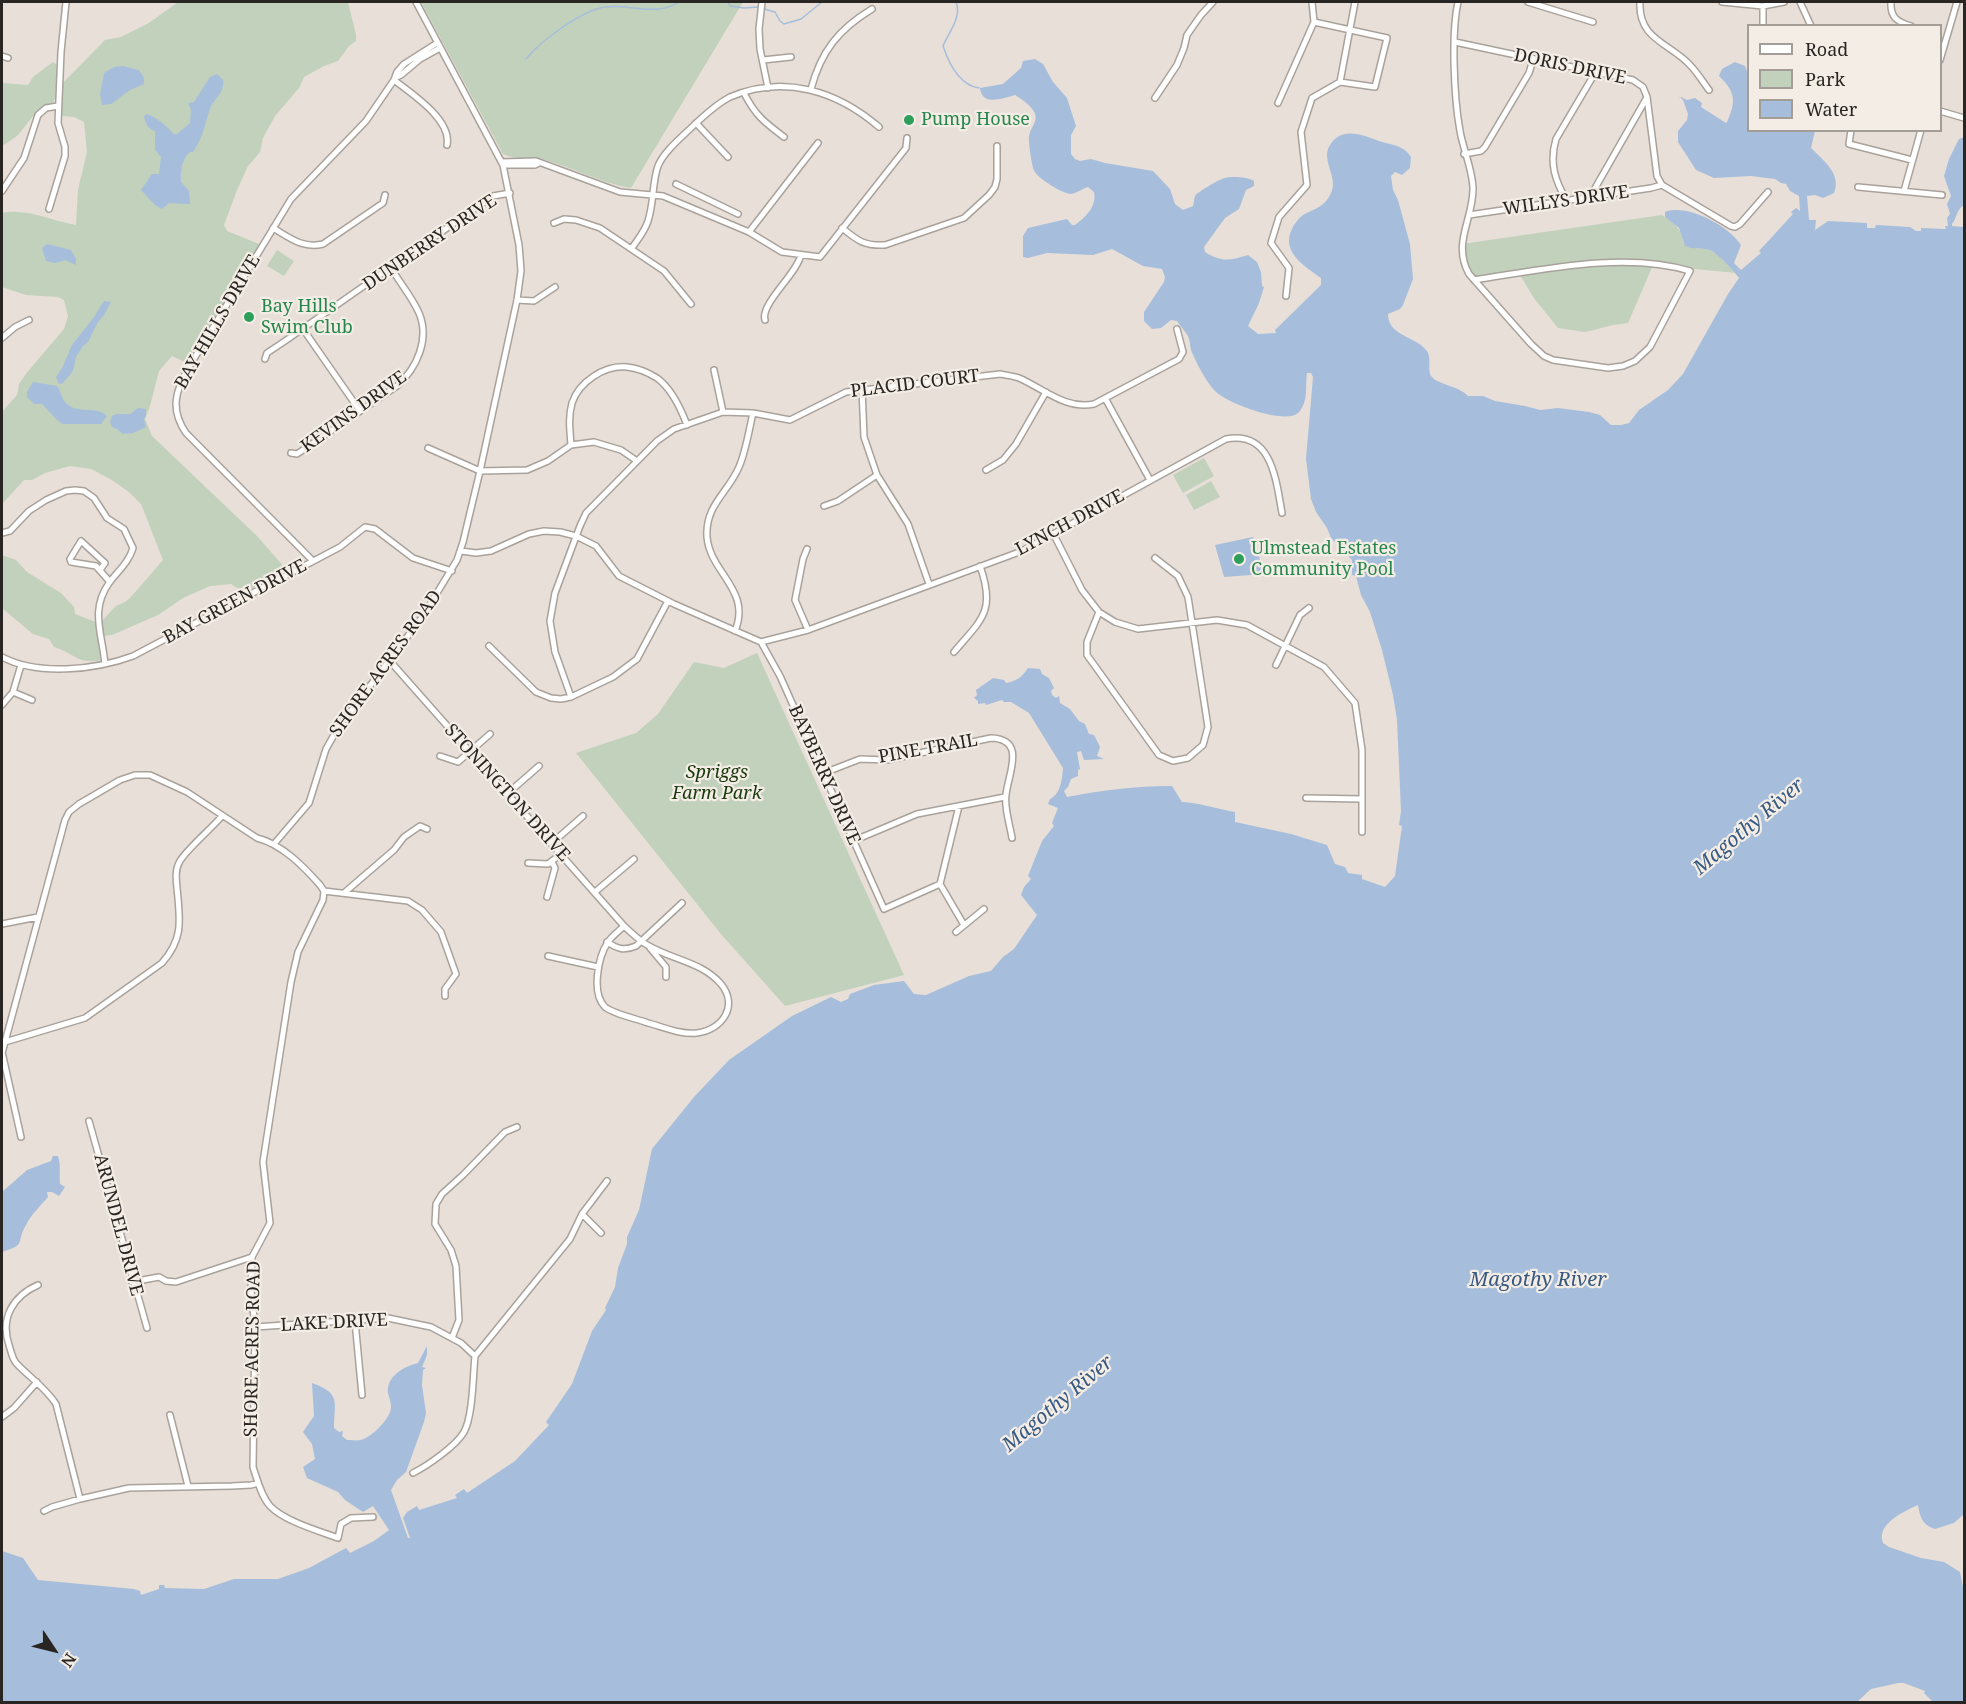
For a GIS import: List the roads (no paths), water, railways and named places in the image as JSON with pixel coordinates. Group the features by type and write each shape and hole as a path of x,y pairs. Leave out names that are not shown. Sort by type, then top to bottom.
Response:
{"street":[{"path":"49,209 65,156 65,147 58,123 58,106 66,2"},
{"name":"SHORE ACRES ROAD","path":"274,844 309,803 326,749 338,728 423,616 452,571 461,551 517,300 521,271 519,245 502,163 416,2"},
{"path":"762,2 759,29 760,49 768,88"},
{"path":"1278,103 1314,22 1312,2"},
{"path":"1340,82 1355,2"},
{"path":"1458,2 1455,42 1456,99 1464,154 1473,186 1461,249 1464,266 1474,280 1544,356 1553,360 1608,368 1623,366 1635,361 1650,347 1690,271 1668,266 1626,263 1581,265 1474,280"},
{"path":"1528,2 1593,22"},
{"path":"1640,2 1645,27 1663,46 1687,62 1709,90"},
{"path":"1722,2 1763,6 1784,2"},
{"path":"1800,2 1810,24"},
{"path":"1891,2 1893,15 1897,21 1905,24"},
{"path":"1942,56 1957,2"},
{"path":"1155,98 1177,65 1187,35 1208,3"},
{"path":"1763,6 1763,24"},
{"path":"811,89 816,70 831,43 852,21 872,9"},
{"path":"1287,296 1289,268 1271,243 1279,217 1307,185 1301,132 1312,98 1340,82 1376,87 1387,38 1314,22"},
{"path":"1942,34 1947,36"},
{"name":"DORIS DRIVE","path":"1455,42 1637,82 1643,87 1647,97 1657,176 1662,185"},
{"name":"BAY HILLS DRIVE","path":"313,561 186,433 178,419 175,407 177,392 180,382 291,199 366,121 404,64 439,45"},
{"path":"2,56 8,58"},
{"path":"763,60 791,57"},
{"path":"1464,154 1481,151 1485,147 1529,73 1533,60"},
{"path":"1567,201 1554,176 1554,146 1595,73"},
{"path":"396,79 437,116 448,138 447,146"},
{"path":"632,248 648,221 658,165 675,142 729,98 768,88 811,89 851,106 879,127"},
{"path":"744,93 761,120 784,137"},
{"path":"1590,197 1647,97"},
{"path":"2,191 24,158 38,115 46,108 58,106"},
{"path":"1942,111 1965,118"},
{"path":"696,123 728,157"},
{"path":"1851,132 1849,144 1912,160"},
{"path":"1904,191 1920,132"},
{"path":"502,163 522,160 536,161 620,192 663,196 748,232 782,252 820,257 906,148 907,138"},
{"path":"748,232 818,143"},
{"path":"842,228 862,243 872,246 885,245 964,218 989,195 994,187 997,179 997,146"},
{"path":"676,184 738,214"},
{"path":"1662,185 1735,226 1740,224 1768,192"},
{"name":"WILLYS DRIVE","path":"1469,215 1652,189 1662,185"},
{"path":"1858,187 1942,195"},
{"name":"DUNBERRY DRIVE","path":"265,359 267,353 493,196 510,193"},
{"path":"273,228 302,245 313,247 323,244 383,203 385,195"},
{"path":"707,213 713,202"},
{"path":"554,223 564,219 576,220 600,228 664,271 691,304"},
{"path":"765,320 763,314 766,306 792,274 801,255"},
{"name":"KEVINS DRIVE","path":"291,453 297,454 405,379 415,364 423,329 419,313 391,268"},
{"path":"517,300 534,301 555,286"},
{"path":"2,338 15,327 29,320"},
{"path":"303,329 360,411"},
{"name":"PLACID COURT","path":"571,697 555,652 550,621 555,593 576,536 586,513 657,441 675,429 723,412 753,413 790,420 846,392 1000,374 1017,377 1075,405 1094,404 1179,359 1183,352 1177,329"},
{"path":"571,445 569,423 572,403 582,387 592,377 608,370 626,367 641,370 658,379 670,392 687,425"},
{"path":"714,370 723,412"},
{"path":"862,389 864,437 878,475 908,524 929,584"},
{"path":"986,470 1003,460 1016,444 1046,392"},
{"path":"1105,398 1150,480"},
{"path":"735,631 741,610 736,594 713,556 707,539 708,521 714,504 733,480 741,465 753,413"},
{"name":"LYNCH DRIVE","path":"808,630 1022,551 1226,439 1243,438 1260,446 1275,474 1282,513"},
{"path":"428,448 480,471 527,470 548,461 571,445 594,442 621,450 637,461"},
{"path":"824,506 838,501 878,475"},
{"path":"2,533 10,531 29,511 66,491 84,492 94,498 107,518 124,529 134,549 102,595 97,615 105,664"},
{"name":"BAY GREEN DRIVE","path":"2,657 21,665 48,670 105,664 133,656 340,548 360,529 369,527 413,558 452,571"},
{"path":"461,551 476,553 491,551 536,532 560,531 596,546 619,576 668,601 760,642 808,630 795,600 803,558 807,549"},
{"path":"1054,535 1082,590 1100,612 1115,622 1138,629 1217,620 1247,625 1324,667 1354,703 1362,750 1362,832"},
{"path":"100,570 105,563 81,541 70,559 71,562 96,566 110,582"},
{"path":"1100,612 1087,642 1087,655 1159,755 1173,762 1188,758 1203,745 1208,728 1188,597 1178,576 1155,558"},
{"path":"954,652 979,623 986,611 988,598 986,583 980,566"},
{"path":"489,646 536,692 551,698 571,697 613,677 630,666 643,650 668,601"},
{"path":"1276,665 1300,615 1309,608"},
{"name":"BAYBERRY DRIVE","path":"760,642 776,666 884,909 940,885"},
{"name":"STONINGTON DRIVE","path":"389,660 624,926 649,947 686,960 720,983 726,992 729,1009 717,1027 695,1033 672,1030 605,1007 599,994 598,967 608,942 624,926"},
{"path":"2,705 13,692 21,665"},
{"path":"13,692 32,700"},
{"path":"440,756 458,762 490,734"},
{"name":"PINE TRAIL","path":"824,773 860,759 887,760 998,738 1008,744 1014,757 1005,797 1012,838"},
{"path":"507,794 539,766"},
{"path":"21,1137 2,1053 62,829 69,812 120,780 135,775 150,775 188,792 257,838 286,851 324,891 408,901 422,910 441,932 456,974 445,989 445,996"},
{"path":"853,841 917,814 1005,797"},
{"path":"1306,798 1362,799"},
{"path":"959,806 940,885 964,925"},
{"path":"4,1042 85,1018 162,963 172,952 179,935 176,877 180,860 222,816"},
{"path":"552,843 582,816"},
{"path":"344,893 394,850 404,837 420,826 427,829"},
{"path":"528,863 548,864 561,854"},
{"path":"595,892 634,859"},
{"path":"547,897 555,868 552,862"},
{"name":"SHORE ACRES ROAD","path":"324,891 323,900 298,952 291,982 263,1162 270,1223 252,1257 251,1292 255,1327 253,1467 258,1483 270,1506 292,1520 338,1538 341,1524 351,1518 373,1517"},
{"path":"608,942 618,949 628,949 641,942 682,903"},
{"path":"956,932 984,909"},
{"path":"2,924 38,917"},
{"path":"649,947 666,967 666,977"},
{"path":"548,956 598,967"},
{"name":"ARUNDEL DRIVE","path":"89,1121 132,1282 147,1329"},
{"path":"452,1338 459,1320 456,1266 451,1250 435,1224 436,1204 442,1194 505,1132 517,1127"},
{"path":"413,1473 428,1465 464,1432 470,1409 475,1356 570,1239 582,1214 607,1180"},
{"path":"582,1214 601,1233"},
{"path":"132,1282 159,1277 166,1281 176,1282 252,1257"},
{"path":"38,1285 22,1292 16,1300 7,1315 5,1335 14,1361 50,1395 56,1404 80,1499"},
{"name":"LAKE DRIVE","path":"255,1327 387,1318 431,1327 461,1343 475,1356"},
{"path":"355,1321 362,1395"},
{"path":"2,1417 14,1408 37,1382"},
{"path":"170,1414 188,1486"},
{"path":"44,1511 80,1499 129,1488 232,1486 258,1483"}],"water":[{"name":"Magothy River","path":"1035,59 1043,64 1053,82 1067,98 1076,126 1071,135 1071,154 1075,159 1080,161 1091,159 1153,171 1170,189 1175,204 1183,210 1193,206 1196,194 1223,179 1240,177 1254,181 1254,186 1246,190 1239,209 1225,218 1204,247 1205,252 1216,258 1231,259 1248,255 1257,262 1264,287 1248,326 1258,334 1276,333 1275,330 1321,285 1321,278 1302,264 1292,252 1289,237 1300,218 1322,205 1331,193 1333,181 1327,157 1330,145 1340,136 1353,134 1366,136 1405,150 1411,157 1410,168 1402,175 1395,172 1391,176 1393,190 1410,244 1413,279 1403,305 1400,309 1388,314 1392,327 1426,350 1432,377 1468,396 1483,396 1495,401 1540,410 1558,408 1589,412 1600,415 1611,425 1629,423 1639,410 1668,390 1683,374 1739,278 1710,250 1685,246 1679,228 1665,217 1665,212 1674,210 1696,213 1727,231 1741,245 1734,263 1741,270 1761,253 1759,251 1793,214 1791,212 1796,208 1800,211 1799,196 1790,191 1786,184 1775,179 1751,176 1714,178 1696,170 1678,142 1678,131 1687,120 1688,114 1680,97 1687,100 1695,98 1702,103 1701,107 1726,123 1732,109 1733,98 1729,87 1719,76 1722,69 1735,62 1745,66 1747,71 1747,132 1815,132 1811,148 1830,168 1836,186 1834,193 1823,198 1815,195 1807,196 1809,220 1816,220 1815,230 1828,221 1867,223 1867,228 1875,228 1876,225 1910,227 1916,231 1921,231 1921,228 1946,229 1947,218 1950,214 1947,204 1951,196 1944,176 1959,139 1964,137 1964,205 1952,226 1964,227 1964,1514 1954,1523 1935,1529 1922,1520 1918,1505 1887,1524 1882,1536 1883,1543 1889,1547 1921,1558 1944,1562 1960,1572 1964,1592 1964,1702 1933,1702 1924,1693 1925,1691 1898,1683 1871,1689 1857,1702 2,1702 2,1551 23,1558 38,1580 134,1589 140,1591 141,1595 159,1589 159,1585 164,1585 165,1588 204,1589 234,1579 278,1579 309,1568 346,1548 350,1553 374,1541 389,1530 373,1506 363,1512 345,1500 338,1492 307,1478 303,1467 315,1459 312,1444 303,1432 314,1416 312,1383 332,1395 335,1405 334,1428 339,1432 343,1431 342,1436 347,1440 361,1440 375,1431 388,1416 391,1407 388,1387 393,1377 402,1369 418,1363 427,1346 427,1355 422,1367 426,1368 423,1370 422,1385 426,1413 424,1422 406,1472 391,1490 408,1538 410,1538 403,1518 407,1512 417,1506 419,1510 457,1498 455,1495 464,1489 467,1493 515,1461 549,1425 546,1422 572,1384 592,1331 606,1310 615,1287 627,1237 639,1210 652,1149 694,1097 729,1060 792,1016 831,997 841,1002 848,999 850,994 874,985 904,981 914,994 926,995 969,976 991,971 1003,957 1014,949 1037,915 1021,895 1031,879 1028,876 1042,841 1054,826 1052,823 1058,808 1048,804 1059,790 1063,768 1029,713 1011,702 1002,700 986,705 985,703 978,704 974,698 977,695 976,690 993,678 1004,680 1006,683 1019,678 1028,668 1040,669 1042,674 1049,678 1054,688 1051,691 1052,695 1056,698 1059,696 1060,703 1070,709 1079,721 1085,724 1089,734 1094,735 1100,747 1097,756 1104,759 1084,760 1081,751 1077,752 1080,769 1078,776 1071,779 1064,791 1067,797 1119,789 1172,786 1182,802 1235,812 1235,822 1291,834 1327,845 1335,864 1345,867 1348,873 1362,875 1362,879 1385,887 1395,876 1402,826 1399,825 1401,811 1397,720 1393,695 1370,612 1361,595 1356,576 1352,575 1352,560 1331,538 1311,499 1306,459 1313,377 1311,373 1307,373 1304,404 1298,413 1291,416 1269,414 1242,406 1220,395 1210,385 1193,355 1188,336 1177,321 1171,320 1161,328 1152,329 1144,321 1144,312 1164,282 1162,269 1143,266 1112,249 1093,255 1047,253 1028,258 1023,257 1023,236 1028,228 1067,219 1075,225 1090,211 1094,202 1094,192 1088,187 1071,194 1063,192 1037,175 1034,170 1029,139 1036,117 1034,111 1015,95 994,100 985,98 982,94 980,88 1003,84 1021,68 1023,61"},
{"path":"123,66 139,70 144,78 144,84 130,90 111,104 102,105 100,94 104,73 114,67"},
{"path":"217,74 223,80 221,92 210,109 199,141 193,152 187,155 182,166 181,182 189,191 190,204 169,203 162,209 141,190 152,174 159,174 161,157 155,150 155,131 146,123 144,116 147,114 155,118 177,134 190,123 191,110 188,103 194,102 210,77"},
{"path":"47,244 71,250 76,259 76,265 65,260 55,263 46,261 42,248"},
{"path":"104,301 111,302 88,342 76,357 73,371 63,383 59,384 56,377 72,345"},
{"path":"33,382 57,386 64,401 70,407 98,411 107,416 101,424 63,424 42,404 34,404 27,397 27,392"},
{"path":"138,408 146,409 144,419 146,427 133,433 123,434 112,427 110,422 112,416 130,414"},
{"name":"Ulmstead Estates Community Pool","path":"1253,537 1264,574 1224,577 1215,545"},
{"path":"53,1156 58,1156 60,1184 65,1187 59,1196 47,1192 48,1197 28,1221 18,1245 2,1252 2,1192 27,1170 51,1161"}],"waterway":[{"path":"526,59 563,27 586,13 606,7 662,9 679,2"},
{"path":"728,2 730,6 758,7"},
{"path":"764,9 775,12 784,24 801,19 822,2"},
{"path":"956,2 956,19 943,46 948,60 960,78 979,88"}],"place":[{"name":"Pump House","path":"909,120"},
{"name":"Bay Hills Swim Club","path":"249,317"},
{"name":"Ulmstead Estates Community Pool","path":"1239,559"}],"park label":[{"name":"Spriggs Farm Park","path":"717,783"}]}
